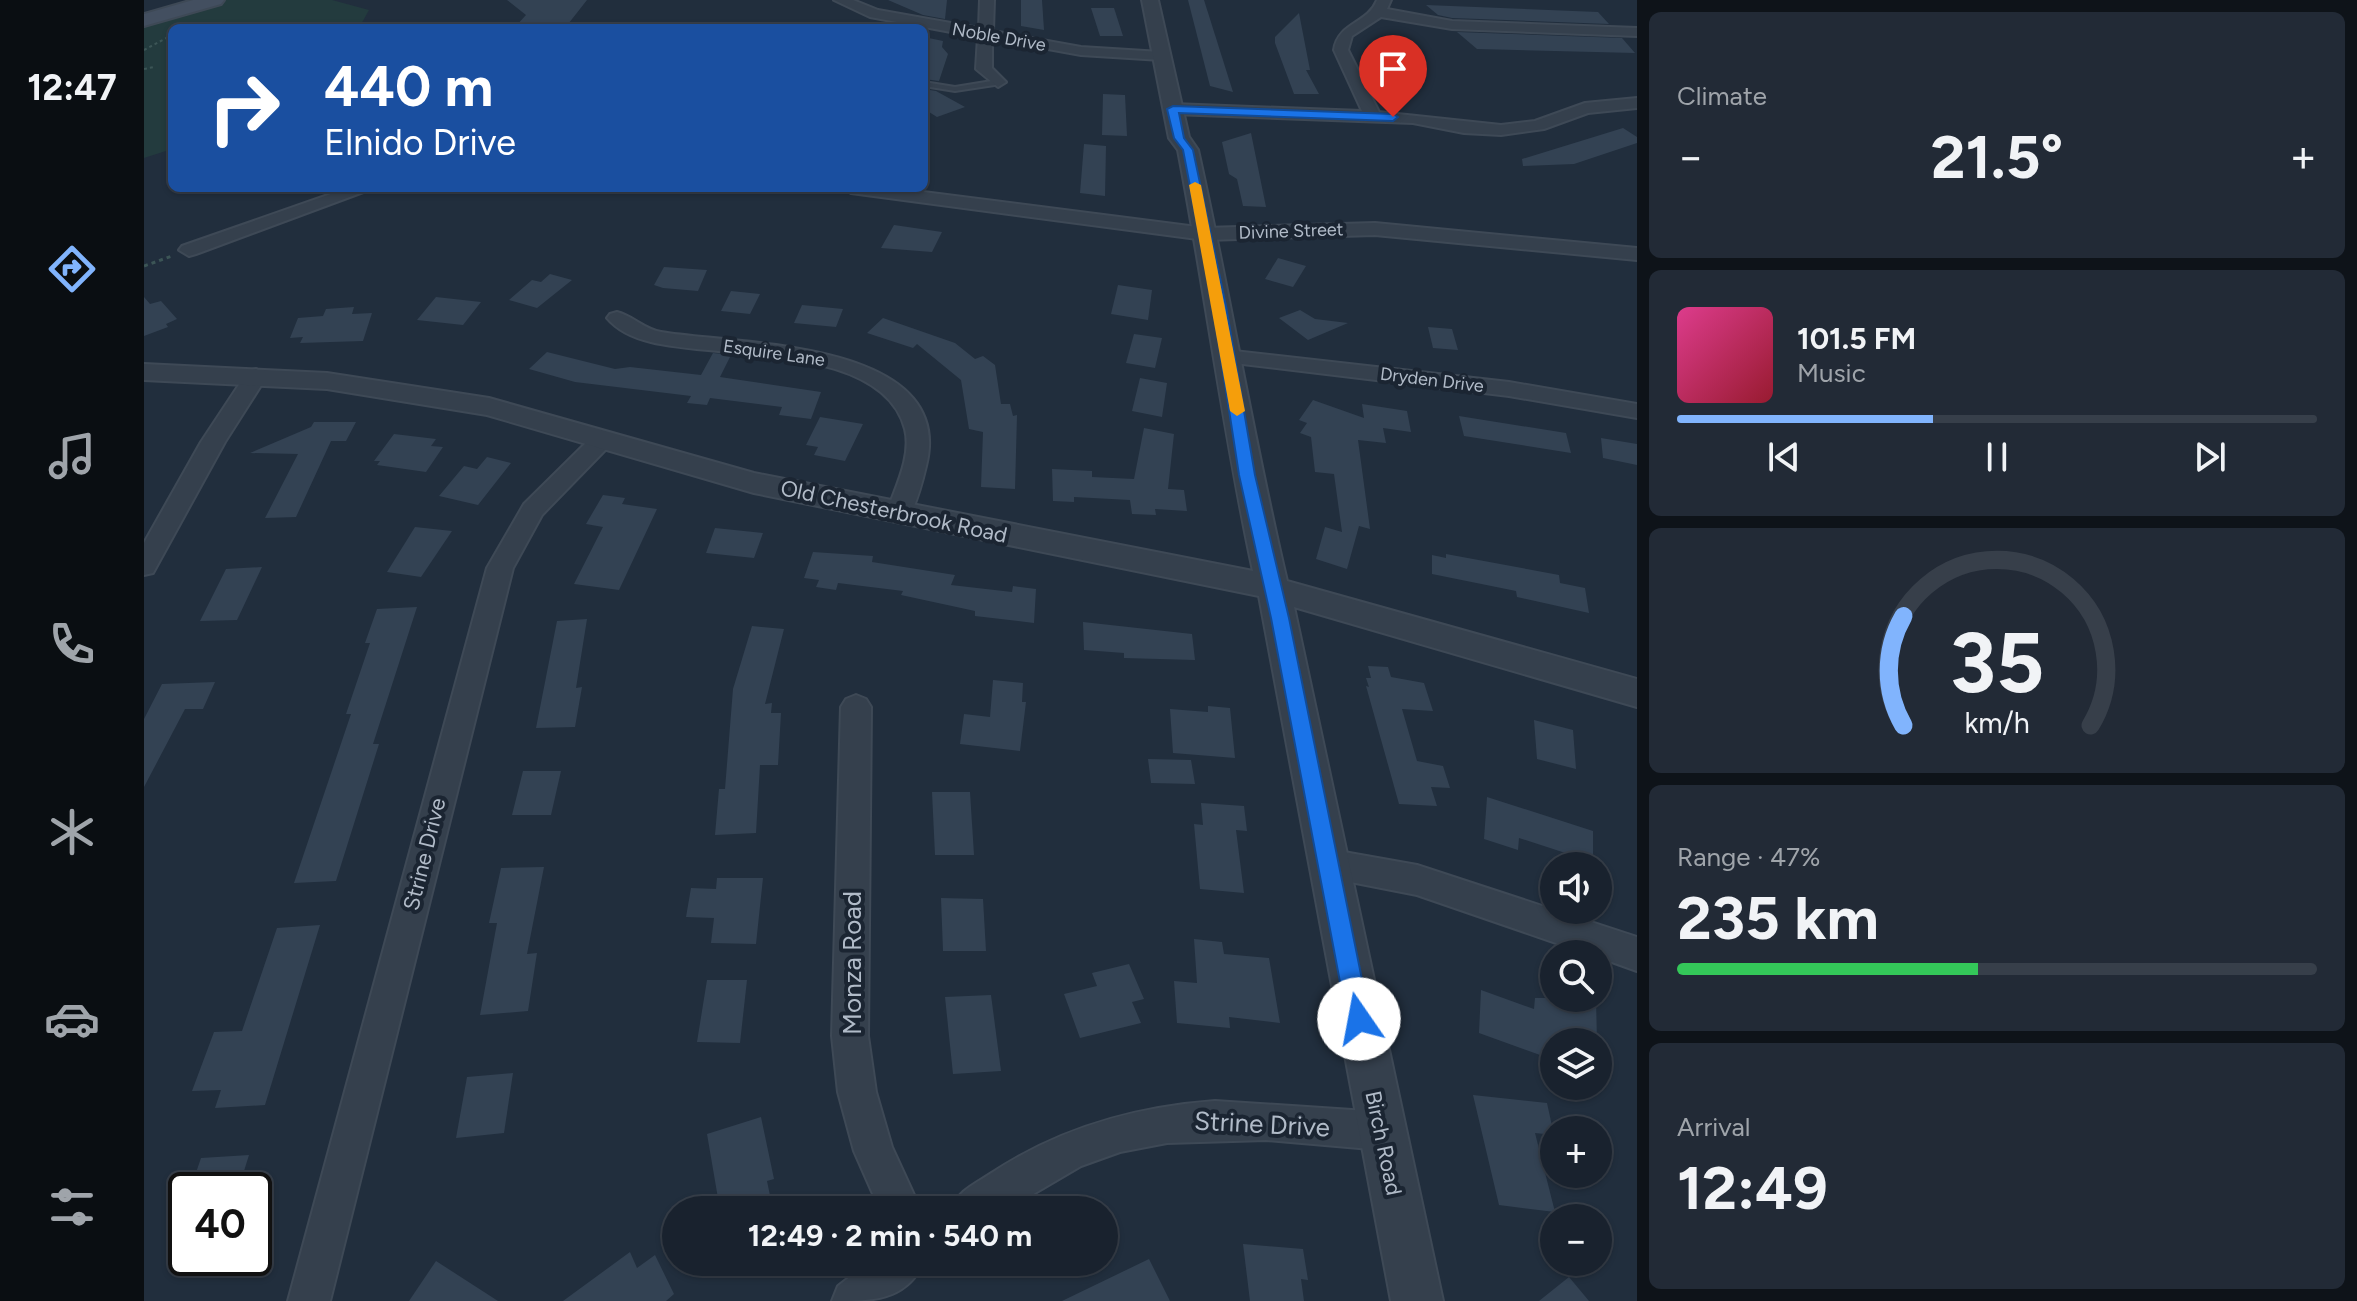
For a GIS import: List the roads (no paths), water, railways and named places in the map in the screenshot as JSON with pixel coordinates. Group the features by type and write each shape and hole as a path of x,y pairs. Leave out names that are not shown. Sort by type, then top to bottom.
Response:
{"main road":[{"path":"144,20 214,0"}],"street":[{"name":"Noble Drive","path":"841,0 855,14 920,24"},
{"path":"987,0 984,69 998,82"},
{"name":"Birch Road","path":"1150,0 1179,138 1188,150 1256,520 1273,590 1417,1301"},
{"path":"1373,117 1341,50 1341,42 1350,29 1382,6 1452,25 1637,32"},
{"name":"Noble Drive","path":"928,25 1092,53 1161,56"},
{"path":"1173,109 1413,118 1464,128 1510,130 1538,126 1585,108 1634,105"},
{"path":"189,250 354,192"},
{"name":"Divine Street","path":"882,192 1205,234 1375,229 1637,254"},
{"name":"Esquire Lane","path":"617,318 641,333 658,338 825,359 865,371 883,382 910,410 917,426 915,462 899,512"},
{"name":"Dryden Drive","path":"1225,356 1509,389 1637,411"},
{"name":"Old Chesterbrook Road","path":"144,372 327,381 435,397 547,422 754,483 1211,573 1637,693"},
{"path":"144,566 213,442 256,376"},
{"name":"Strine Drive","path":"309,1301 500,568 533,510 602,440"},
{"name":"Monza Road","path":"856,707 850,1036 857,1092 874,1151 895,1196"},
{"path":"1327,864 1417,880 1637,954"},
{"name":"Strine Drive","path":"990,1196 1012,1179 1070,1149 1128,1129 1180,1120 1244,1118 1382,1131"},
{"path":"853,1301 885,1276"}],"lane":[{"path":"928,85 955,89 998,82"}]}
